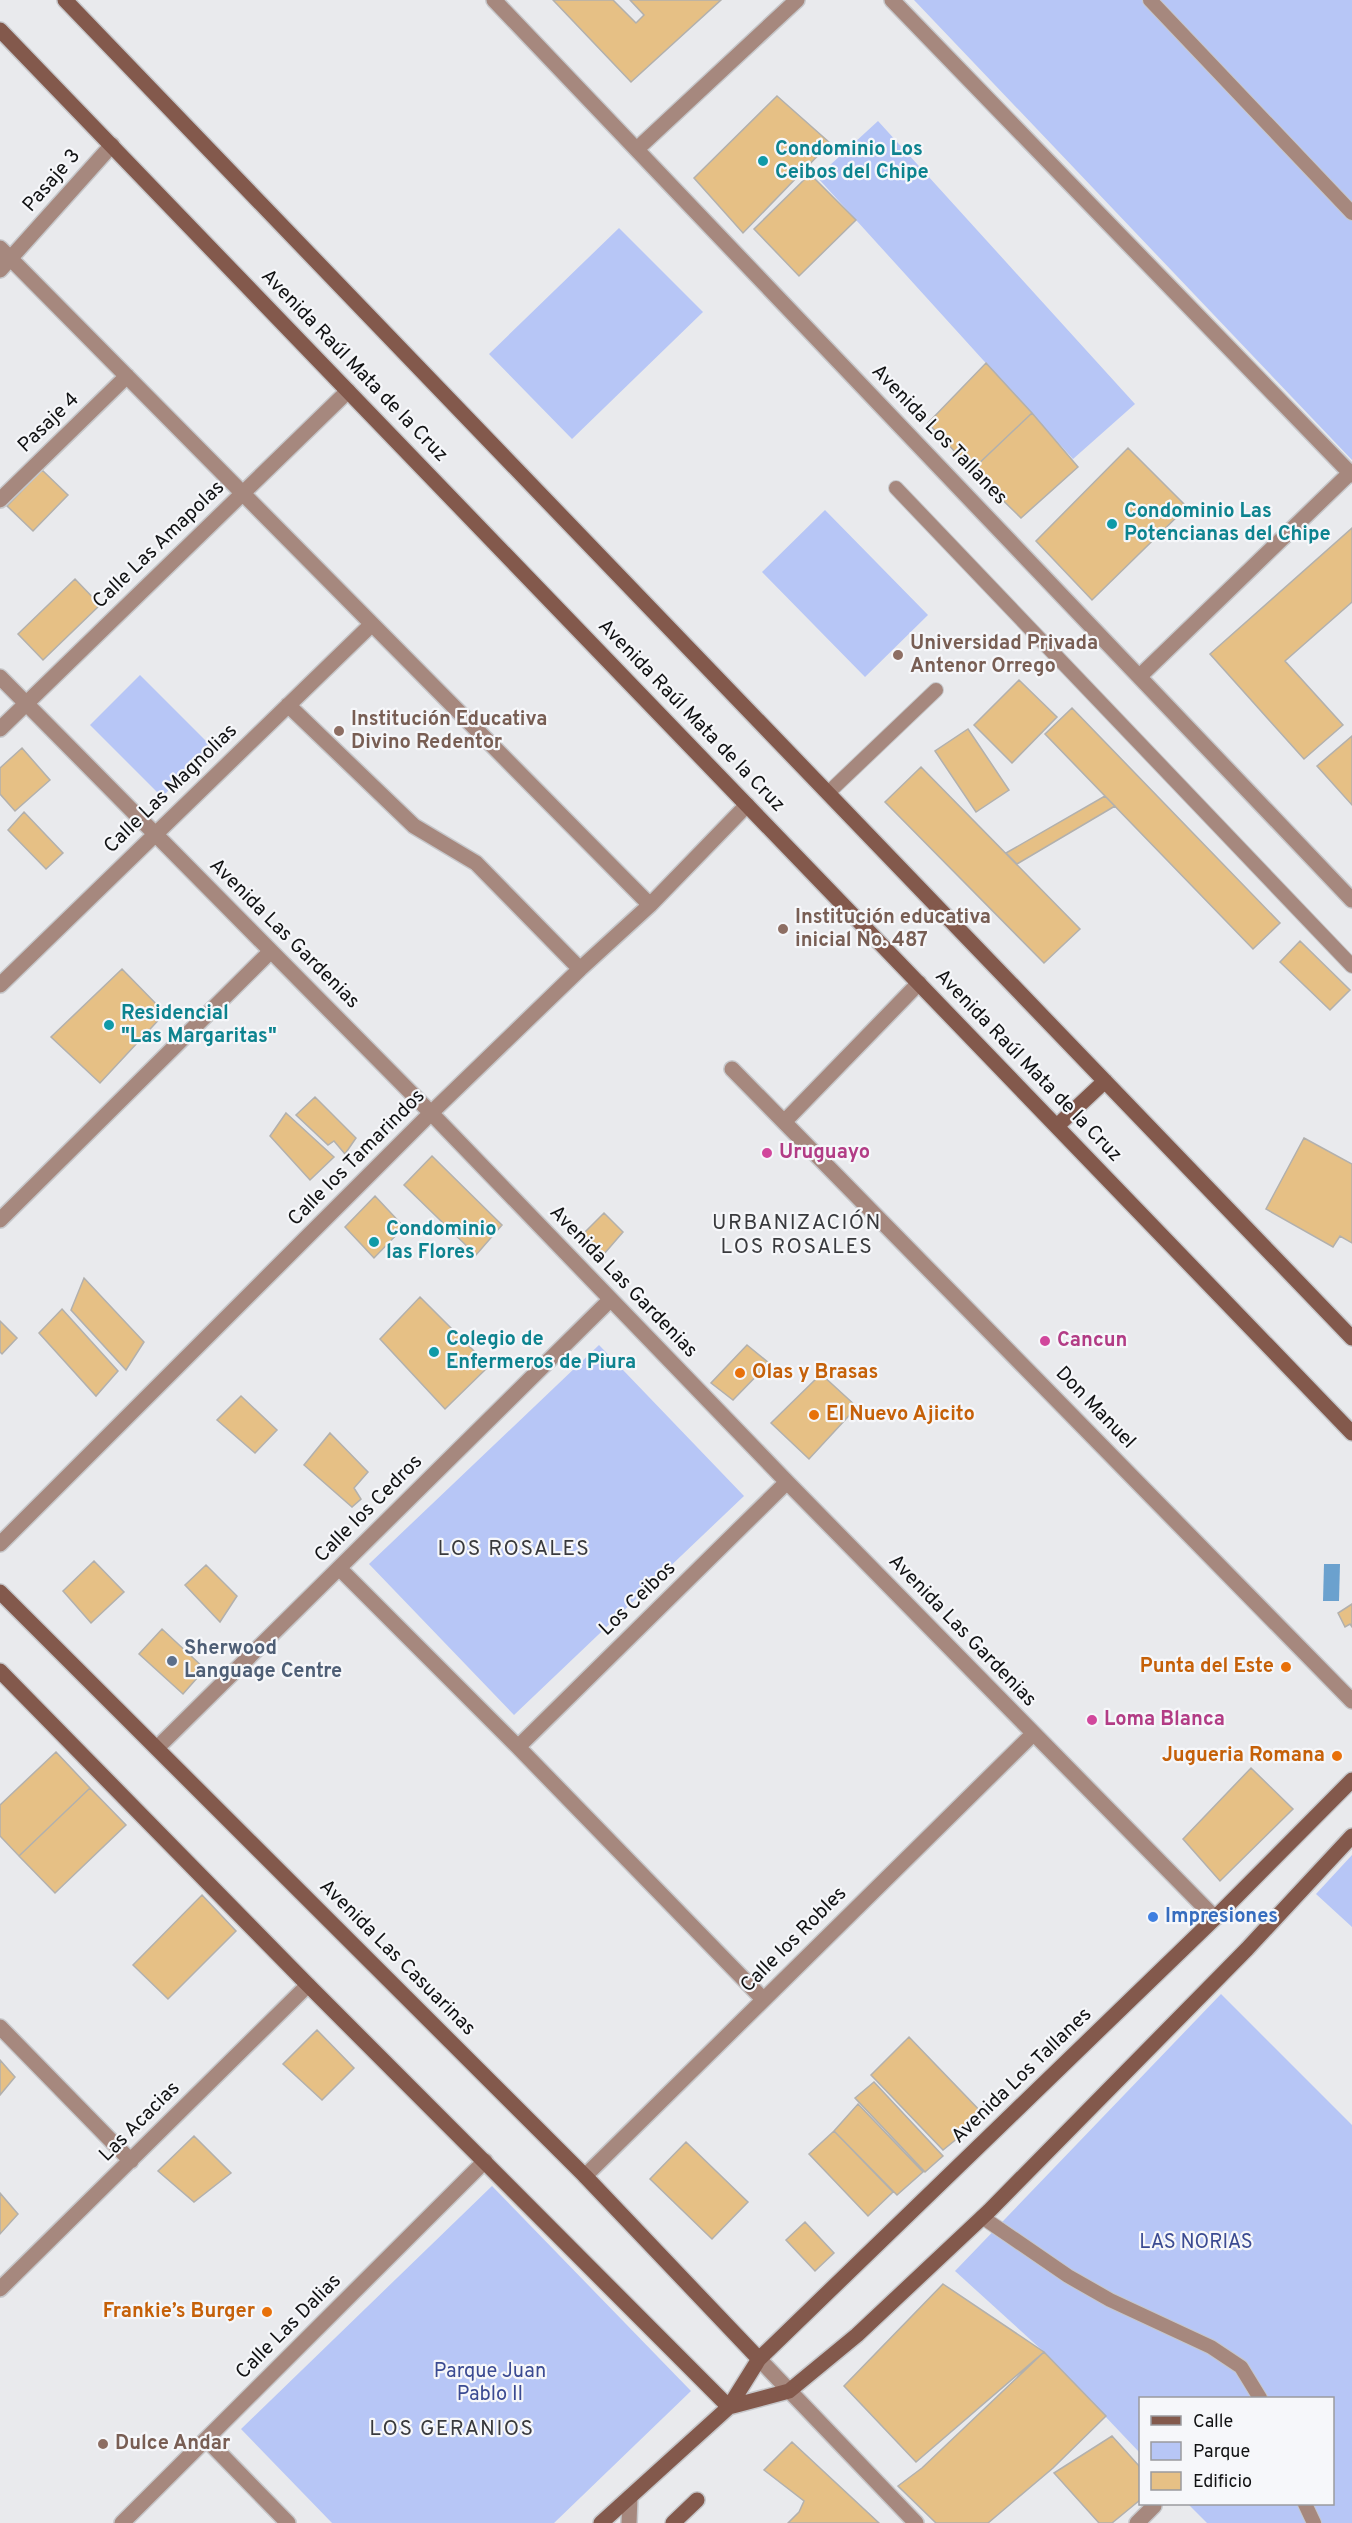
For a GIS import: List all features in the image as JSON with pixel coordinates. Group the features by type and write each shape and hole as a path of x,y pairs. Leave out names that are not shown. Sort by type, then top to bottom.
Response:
{"main road":[{"path":"65,0 1352,1338"},
{"name":"Avenida Raúl Mata de la Cruz","path":"3,38 112,145 1352,1433"},
{"path":"1056,1126 1106,1081"},
{"name":"Avenida Las Casuarinas","path":"0,1592 585,2176 759,2360"},
{"path":"0,1671 308,1985 729,2407"},
{"name":"Avenida Los Tallanes","path":"601,2523 729,2407 759,2360 1215,1918 1352,1780"},
{"name":"Avenida Los Tallanes","path":"729,2407 789,2391 857,2335 982,2217 1247,1950 1352,1836"},
{"path":"673,2523 697,2500"}],"street":[{"name":"Avenida Los Tallanes","path":"494,0 1352,900"},
{"path":"637,149 797,0"},
{"path":"892,0 1351,474 1140,676"},
{"name":"Pasaje 3","path":"0,270 112,145"},
{"path":"0,248 650,905"},
{"name":"Pasaje 4","path":"0,500 127,376"},
{"name":"Calle Las Amapolas","path":"0,729 348,391"},
{"name":"Calle Las Magnolias","path":"0,985 372,624"},
{"name":"Avenida Las Gardenias","path":"0,677 431,1113 787,1482 1215,1918"},
{"path":"288,705 414,826 476,863 580,969"},
{"name":"Calle los Tamarindos","path":"0,1544 431,1113 580,969 650,905 747,804"},
{"path":"0,1220 271,951"},
{"path":"785,1121 919,983"},
{"name":"Don Manuel","path":"732,1069 1352,1701"},
{"name":"Calle los Cedros","path":"157,1749 610,1300"},
{"name":"Los Ceibos","path":"518,1747 787,1482"},
{"path":"339,1569 518,1747 763,1999"},
{"name":"Calle los Robles","path":"585,2176 1033,1734"},
{"name":"Las Acacias","path":"0,2289 308,1985"},
{"path":"0,2027 131,2161"},
{"name":"Calle Las Dalias","path":"122,2523 485,2161"},
{"path":"759,2360 916,2523"},
{"path":"207,2440 288,2523"},
{"path":"629,2523 630,2497"},
{"path":"1137,2523 1154,2506"}],"lane":[{"path":"1150,0 1352,213"},
{"path":"896,488 1352,966"},
{"path":"828,793 936,690"},
{"path":"982,2217 1068,2277 1110,2300 1211,2347 1241,2367 1259,2397"},
{"path":"1305,2505 1314,2523"}],"green space":[{"path":"914,0 1352,0 1352,460"},
{"path":"878,121 1135,404 1073,459 817,177"},
{"path":"619,228 703,312 572,439 489,354"},
{"path":"825,510 928,615 865,677 762,572"},
{"path":"140,675 212,747 162,797 90,725"},
{"path":"599,1345 744,1496 514,1715 369,1564"},
{"path":"1352,1855 1352,1927 1316,1894"},
{"name":"LAS NORIAS","path":"1221,1994 1352,2125 1352,2523 1207,2523 1189,2505 1334,2505 1334,2397 1139,2397 1139,2452 1044,2352 955,2271"},
{"name":"Parque Juan Pablo II","path":"492,2186 691,2391 554,2523 332,2523 241,2429"}],"shaded area":[{"path":"1324,1564 1340,1564 1339,1601 1323,1601"}],"building":[{"path":"553,0 613,0 636,23 644,15 630,0 721,0 631,82"},
{"name":"Condominio Los Ceibos del Chipe","path":"777,96 830,143 743,233 694,178"},
{"path":"810,174 856,220 799,276 754,229"},
{"path":"986,363 1032,413 972,470 928,423"},
{"path":"1032,413 1078,467 1021,518 972,470"},
{"name":"Condominio Las Potencianas del Chipe","path":"1128,448 1187,507 1092,600 1036,541"},
{"path":"42,470 68,495 33,531 7,506"},
{"path":"1352,528 1352,602 1285,661 1343,725 1304,759 1210,654"},
{"path":"75,579 100,605 43,660 18,634"},
{"path":"1019,680 1057,717 1012,763 974,725"},
{"path":"1072,708 1280,923 1253,949 1045,734"},
{"path":"968,729 1009,790 976,812 935,751"},
{"path":"1352,736 1352,805 1317,766"},
{"path":"22,748 50,780 15,811 0,794 0,768"},
{"path":"921,767 1080,929 1044,963 885,802"},
{"path":"1105,796 1115,806 1017,864 1006,853"},
{"path":"24,812 63,853 46,869 8,830"},
{"path":"1300,941 1350,990 1330,1010 1280,962"},
{"name":"Residencial \"Las Margaritas\"","path":"122,969 165,1013 100,1083 51,1037"},
{"path":"315,1097 356,1138 345,1154 334,1141 328,1145 296,1115"},
{"path":"286,1113 334,1157 310,1180 270,1136"},
{"path":"1304,1138 1352,1164 1352,1243 1340,1236 1333,1247 1266,1209"},
{"path":"432,1156 502,1225 476,1255 404,1185"},
{"name":"Condominio las Flores","path":"375,1196 404,1227 374,1258 345,1227"},
{"path":"604,1213 623,1232 598,1261 577,1240"},
{"path":"84,1278 144,1342 126,1370 71,1310"},
{"name":"Colegio de Enfermeros de Piura","path":"420,1297 489,1366 445,1409 380,1339"},
{"path":"62,1309 118,1371 96,1396 39,1333"},
{"path":"0,1321 17,1338 2,1354 0,1352"},
{"name":"Olas y Brasas","path":"747,1345 769,1363 733,1400 711,1383"},
{"name":"El Nuevo Ajicito","path":"821,1374 857,1407 809,1459 771,1423"},
{"path":"241,1396 277,1430 255,1453 217,1420"},
{"path":"330,1433 368,1472 354,1488 361,1499 352,1507 304,1465"},
{"path":"94,1561 124,1592 91,1623 63,1591"},
{"path":"206,1565 237,1596 220,1622 185,1585"},
{"path":"1352,1604 1352,1627 1350,1624 1345,1627 1338,1613"},
{"name":"Sherwood Language Centre","path":"162,1629 205,1669 183,1694 139,1654"},
{"path":"56,1752 90,1788 19,1856 0,1836 0,1805"},
{"path":"1251,1768 1293,1809 1220,1881 1183,1839"},
{"path":"90,1788 126,1825 55,1893 19,1856"},
{"path":"202,1895 236,1931 168,1999 133,1965"},
{"path":"317,2030 354,2068 322,2100 283,2064"},
{"path":"909,2037 985,2116 943,2150 871,2075"},
{"path":"0,2060 15,2077 0,2095"},
{"path":"874,2082 943,2156 925,2172 855,2098"},
{"path":"858,2104 923,2172 897,2195 834,2131"},
{"path":"834,2131 893,2192 868,2216 809,2154"},
{"path":"194,2136 231,2173 194,2202 158,2171"},
{"path":"686,2142 748,2202 712,2239 650,2179"},
{"path":"0,2193 18,2214 0,2234"},
{"path":"805,2222 834,2253 815,2271 786,2240"},
{"path":"943,2284 1044,2352 916,2462 844,2386"},
{"path":"1044,2352 1106,2416 1053,2468 988,2523 936,2523 898,2486 922,2468"},
{"path":"1112,2436 1139,2466 1139,2501 1112,2523 1099,2523 1054,2473"},
{"path":"792,2442 879,2523 788,2523 799,2512 804,2501 764,2470"}],"place":[{"name":"Condominio Los Ceibos del Chipe","path":"763,161"},
{"name":"Condominio Las Potencianas del Chipe","path":"1112,524"},
{"name":"Universidad Privada Antenor Orrego","path":"898,655"},
{"name":"Institución Educativa Divino Redentor","path":"339,731"},
{"name":"Institución educativa inicial No. 487","path":"783,929"},
{"name":"Residencial \"Las Margaritas\"","path":"109,1025"},
{"name":"Uruguayo","path":"767,1153"},
{"name":"Condominio las Flores","path":"374,1242"},
{"name":"Cancun","path":"1045,1341"},
{"name":"Colegio de Enfermeros de Piura","path":"434,1352"},
{"name":"Olas y Brasas","path":"740,1373"},
{"name":"El Nuevo Ajicito","path":"814,1415"},
{"name":"Sherwood Language Centre","path":"172,1661"},
{"name":"Punta del Este","path":"1286,1667"},
{"name":"Loma Blanca","path":"1092,1720"},
{"name":"Jugueria Romana","path":"1337,1756"},
{"name":"Impresiones","path":"1153,1917"},
{"name":"Frankie’s Burger","path":"267,2312"},
{"name":"Dulce Andar","path":"103,2444"}],"district":[{"name":"URBANIZACIÓN LOS ROSALES","path":"797,1235"},
{"name":"LOS ROSALES","path":"514,1549"},
{"name":"LOS GERANIOS","path":"452,2429"}]}
